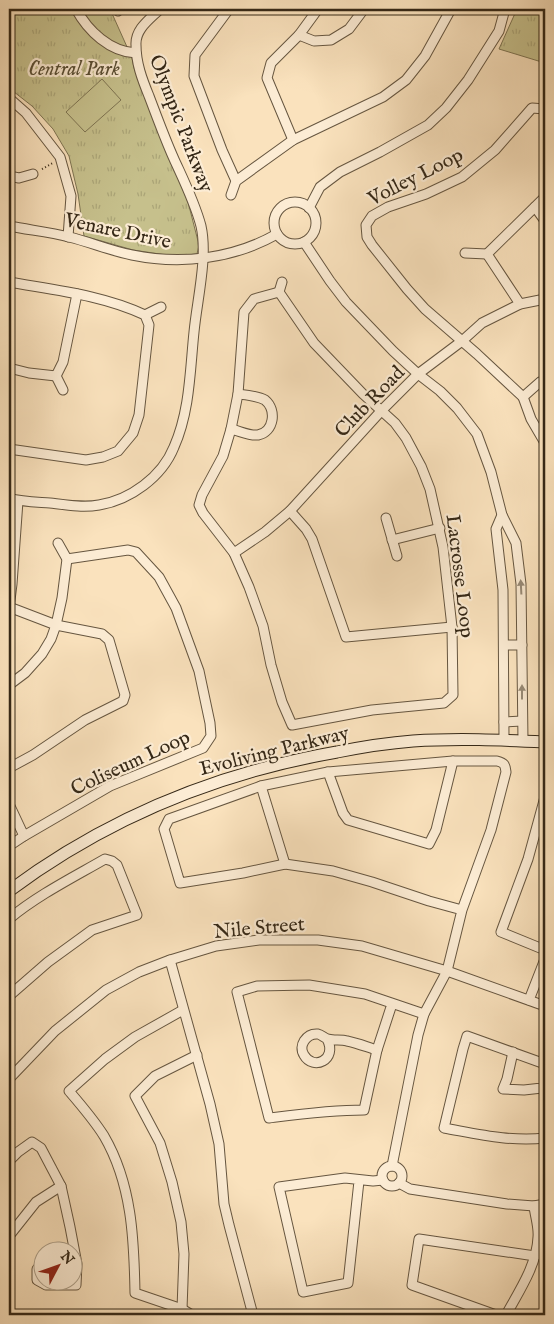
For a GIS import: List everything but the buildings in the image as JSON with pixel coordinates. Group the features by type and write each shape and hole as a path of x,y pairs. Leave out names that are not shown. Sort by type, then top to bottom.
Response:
{"street":[{"path":"76,9 88,27 104,42 125,53 136,54"},
{"name":"Olympic Parkway","path":"9,498 18,501 77,506 98,505 118,500 134,492 152,478 163,466 174,449 182,427 204,258 201,227 192,199 167,144 138,68 135,42 140,29 160,9"},
{"path":"229,9 195,55 194,76 236,181"},
{"path":"293,140 267,78 271,63 299,34 318,9"},
{"path":"299,34 314,41 331,40 349,29 364,9"},
{"path":"231,195 236,181 293,140 383,97 406,80 425,56 450,9"},
{"path":"309,208 320,187 340,172 428,125 446,108 468,80 499,32 506,9"},
{"path":"9,98 26,113 60,160 71,196 68,237"},
{"name":"Volley Loop","path":"523,397 425,309 372,245 367,236 366,225 372,216 388,207 426,194 462,177 495,150 532,108 545,110"},
{"path":"9,176 19,178 33,174"},
{"path":"465,253 487,254 545,197"},
{"path":"297,202 309,208 315,219 315,226 310,238 304,242 292,244 281,239 274,228 274,221 279,209 284,205 297,202"},
{"path":"535,207 545,221"},
{"name":"Venare Drive","path":"9,226 68,237 130,255 171,260 204,258 233,252 262,243 277,234"},
{"path":"304,242 346,302 372,331 418,374 440,391 478,434 491,472 502,515 516,543 522,584 523,741"},
{"path":"487,254 520,304"},
{"path":"9,282 77,294 126,306 145,315 149,325 139,415 133,432 118,451 103,457 86,460 9,449"},
{"path":"279,292 282,282"},
{"name":"Lacrosse Loop","path":"279,292 314,343 363,394 395,423 406,438 421,466 430,489 443,547 452,626 453,695 444,703 372,710 292,725 282,702 271,665 263,626 249,587 234,553 199,505 202,495 223,456 238,394 244,312 254,299 279,292"},
{"path":"56,376 63,362 77,294"},
{"name":"Club Road","path":"234,553 265,532 290,511 382,410 418,374 462,341 482,323 520,304 545,299"},
{"path":"145,315 161,307"},
{"path":"9,368 28,373 56,376"},
{"path":"56,376 63,390"},
{"path":"545,381 540,382 523,397 545,442"},
{"path":"231,428 249,435 260,434 268,428 273,419 271,408 264,400 238,394"},
{"path":"9,768 85,720 123,701 125,695 109,640 102,634 56,625 9,608 18,501"},
{"path":"290,511 306,528 312,539 346,637 452,626"},
{"path":"502,515 496,529 503,590 504,739"},
{"path":"386,518 397,556"},
{"path":"392,540 440,528"},
{"path":"9,685 25,673 42,654 51,640 62,598 67,559 58,543"},
{"name":"Coliseum Loop","path":"9,846 110,786 203,748 211,736 200,671 176,608 159,577 136,552 128,550 67,559"},
{"path":"504,644 522,645"},
{"path":"504,722 522,721"},
{"name":"Evoliving Parkway","path":"9,891 32,874 90,838 125,819 179,796 234,776 305,757 378,744 447,739 504,739 545,742"},
{"path":"328,772 343,813 348,820 430,844 436,830 453,760"},
{"path":"392,1166 424,1014 447,971 462,910 491,830 506,772 506,765 497,762 453,760 328,772 261,786 169,819 164,829 180,883 285,864 333,871 462,910"},
{"path":"261,786 285,864"},
{"path":"545,796 528,859 501,932 545,950"},
{"path":"9,804 24,836"},
{"path":"9,919 23,907 105,859 117,865 137,915 92,930 48,962 9,996"},
{"name":"Nile Street","path":"9,1079 55,1031 106,990 139,972 170,960 216,946 259,940 318,940 362,946 447,971 545,1006"},
{"path":"529,1000 545,959"},
{"path":"170,960 197,1055 219,1144 224,1204 253,1315"},
{"path":"392,1004 377,1050 364,1110 321,1111 269,1118 237,992 257,986 309,985 365,994 424,1014"},
{"path":"183,1010 135,1037 104,1059 69,1090 104,1138 115,1159 126,1191 132,1228 135,1293 182,1309 192,1315"},
{"path":"545,1064 467,1036 444,1128 503,1138 545,1138"},
{"path":"327,1039 346,1040 377,1050"},
{"path":"513,1052 503,1089 524,1090 542,1088 545,1084"},
{"path":"182,1309 184,1254 181,1222 172,1182 160,1143 135,1096 155,1076 197,1055"},
{"path":"9,1161 32,1142 41,1148 61,1186 72,1242"},
{"path":"392,1166 401,1172 401,1178 399,1183 390,1186 383,1180 382,1175 387,1167 392,1166"},
{"path":"360,1181 348,1282 303,1292 279,1187 344,1178 360,1181 383,1180"},
{"path":"399,1183 410,1189 500,1203 534,1206 545,1204"},
{"path":"9,1236 36,1202 61,1186"},
{"path":"506,1315 530,1272 535,1256 538,1234 534,1206"},
{"path":"496,1315 412,1285 419,1239 535,1256"}],"path":[{"path":"33,174 60,160"}],"green space":[{"name":"Central Park","path":"9,9 110,9 132,58 149,108 188,202 199,245 197,254 173,256 133,250 84,236 78,194 69,156 53,129 32,106 9,88"},
{"path":"517,9 545,9 545,63 499,49"},
{"path":"102,79 121,100 85,132 66,112"}]}
